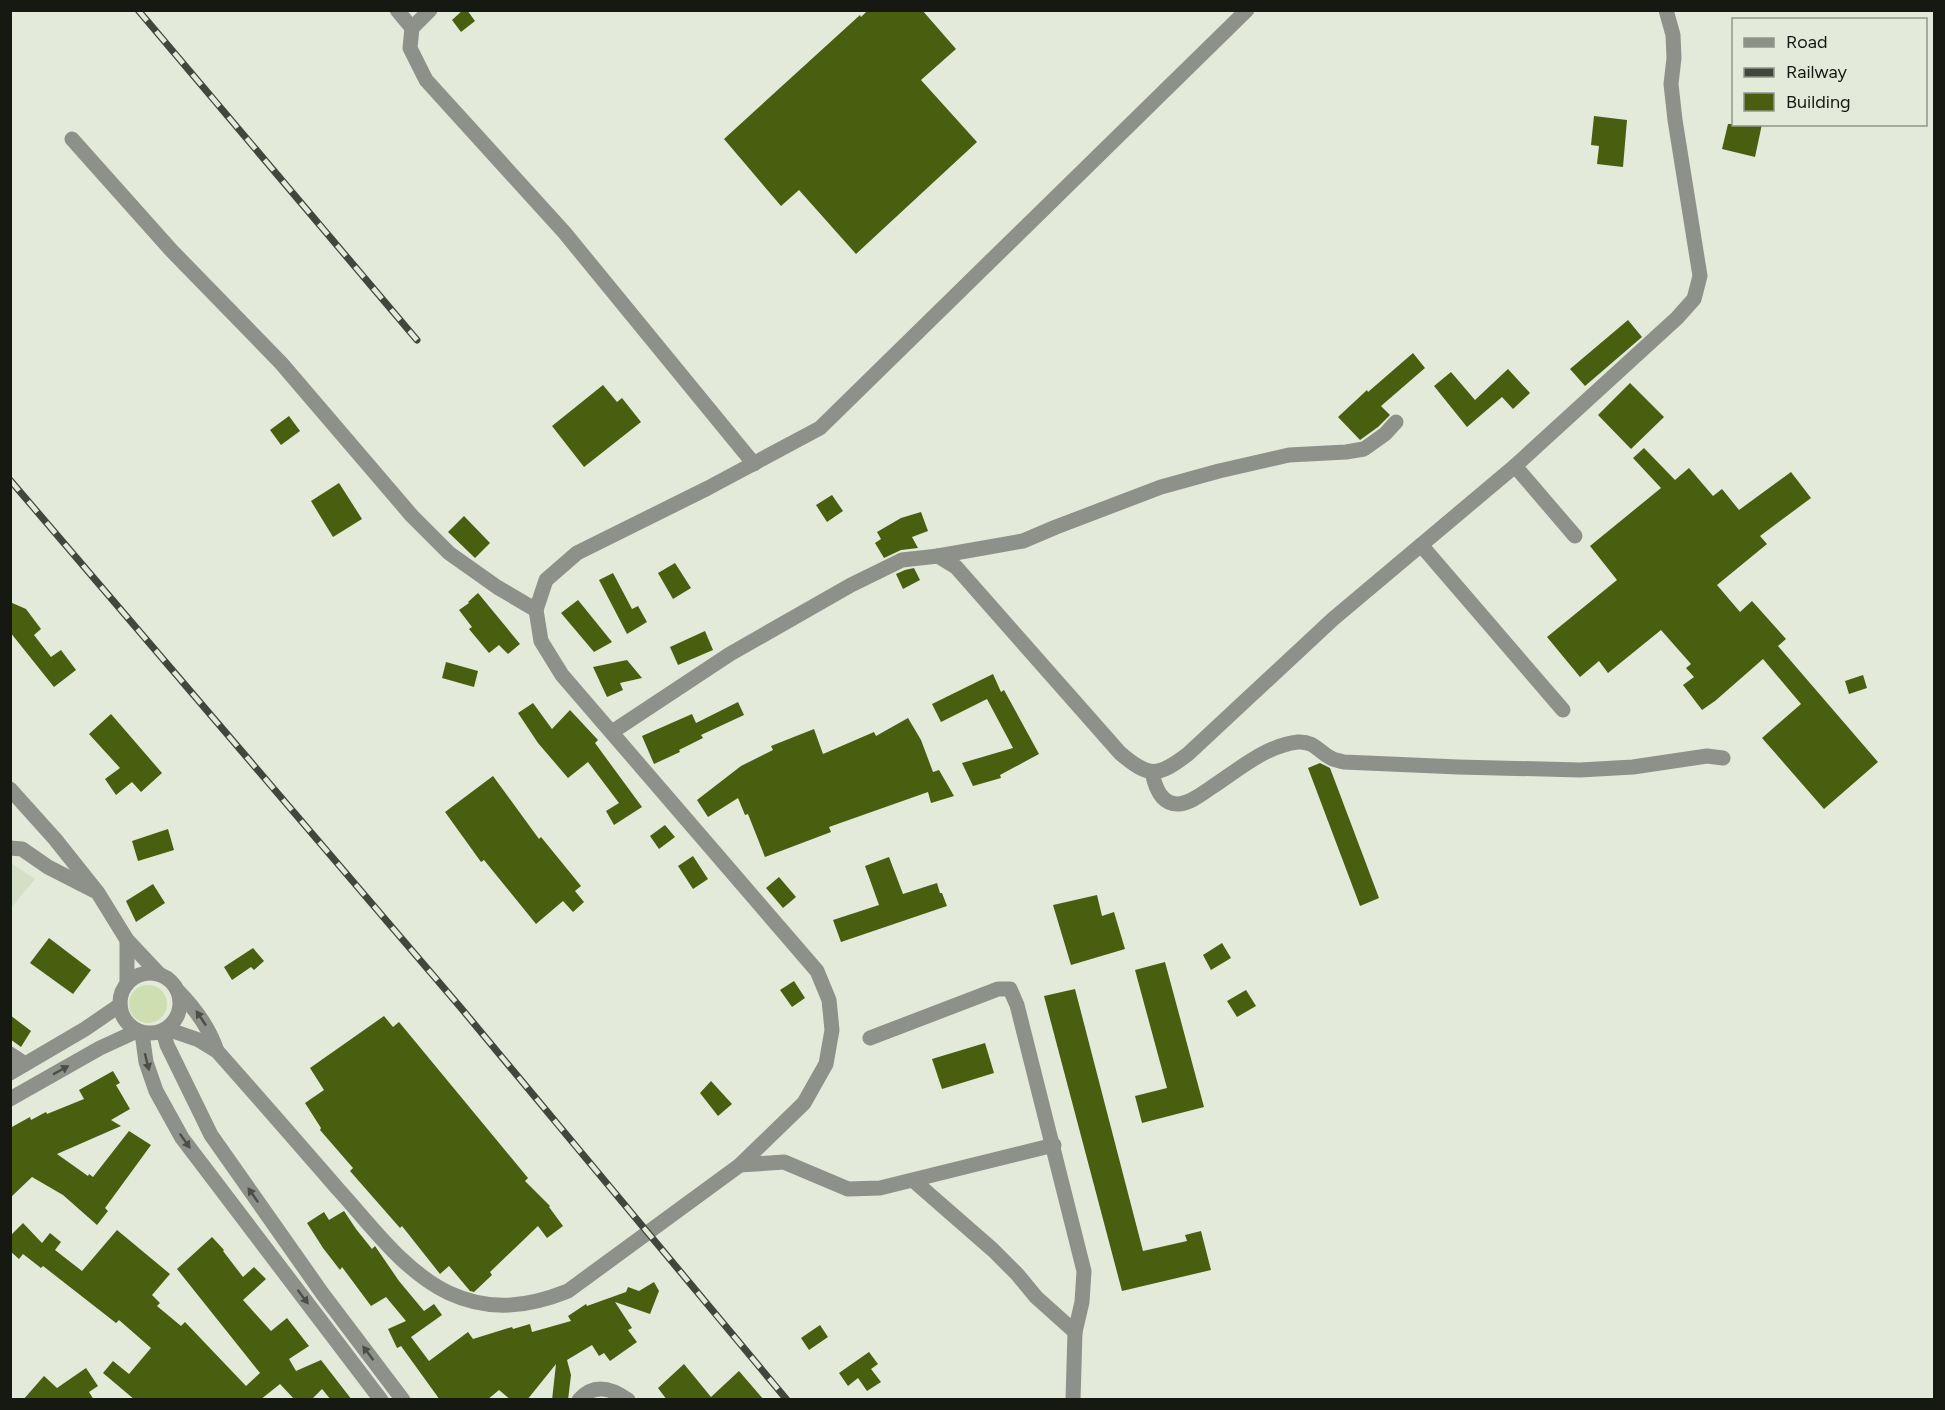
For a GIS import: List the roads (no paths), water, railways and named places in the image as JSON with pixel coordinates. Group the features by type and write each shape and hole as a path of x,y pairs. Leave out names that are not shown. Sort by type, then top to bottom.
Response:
{"street":[{"path":"397,10 412,28"},
{"path":"430,10 412,28 410,48 426,80 564,232 754,464"},
{"path":"127,940 127,984 120,998 125,1021 140,1032 149,1034 165,1030 198,1040 217,1051 384,1240 414,1271 450,1293 482,1303 516,1306 546,1300 568,1291 740,1165 804,1103 826,1064 832,1030 830,1000 817,970 562,675 541,641 536,610 546,580 577,553 754,464 820,428 1246,10"},
{"path":"938,556 956,567 1120,753 1136,766 1152,772 1169,768 1188,754 1333,619 1515,466 1677,318 1694,299 1701,276 1675,120 1671,84 1674,58 1673,35 1666,10"},
{"path":"72,139 171,250 281,363 420,524 449,553 497,587 536,610"},
{"path":"612,732 730,654 851,585 902,560 1023,541 1161,487 1219,471 1289,455 1346,452 1364,448 1385,434 1396,422"},
{"path":"1515,466 1575,536"},
{"path":"1421,544 1563,710"},
{"path":"1152,772 1154,786 1161,796 1169,803 1181,804 1198,796 1266,753 1284,745 1302,742 1315,745 1330,758 1344,762 1458,767 1580,770 1633,767 1707,756 1723,758"},
{"path":"10,789 56,839 98,893 127,940 194,1007 212,1034 217,1051"},
{"path":"10,848 22,849 48,867 98,893"},
{"path":"127,984 141,974 159,974"},
{"path":"870,1038 998,988 1010,989 1017,1005 1054,1145 1084,1271 1082,1302 1075,1332 1073,1400"},
{"path":"165,1030 178,1016 180,998 177,990"},
{"path":"10,1073 85,1029 120,1005"},
{"path":"165,1030 167,1045 211,1135 322,1293 403,1400"},
{"path":"10,1099 99,1048 140,1032"},
{"path":"140,1032 146,1062 156,1091 182,1138 381,1400"},
{"path":"10,1054 25,1064"},
{"path":"740,1165 784,1162 848,1189 880,1188 1054,1145"},
{"path":"914,1181 993,1250 1036,1297 1075,1332"},
{"path":"579,1400 590,1390 602,1388 614,1390 628,1400"}],"railway":[{"path":"138,10 417,340"},
{"path":"10,480 461,1008 787,1400"}]}
